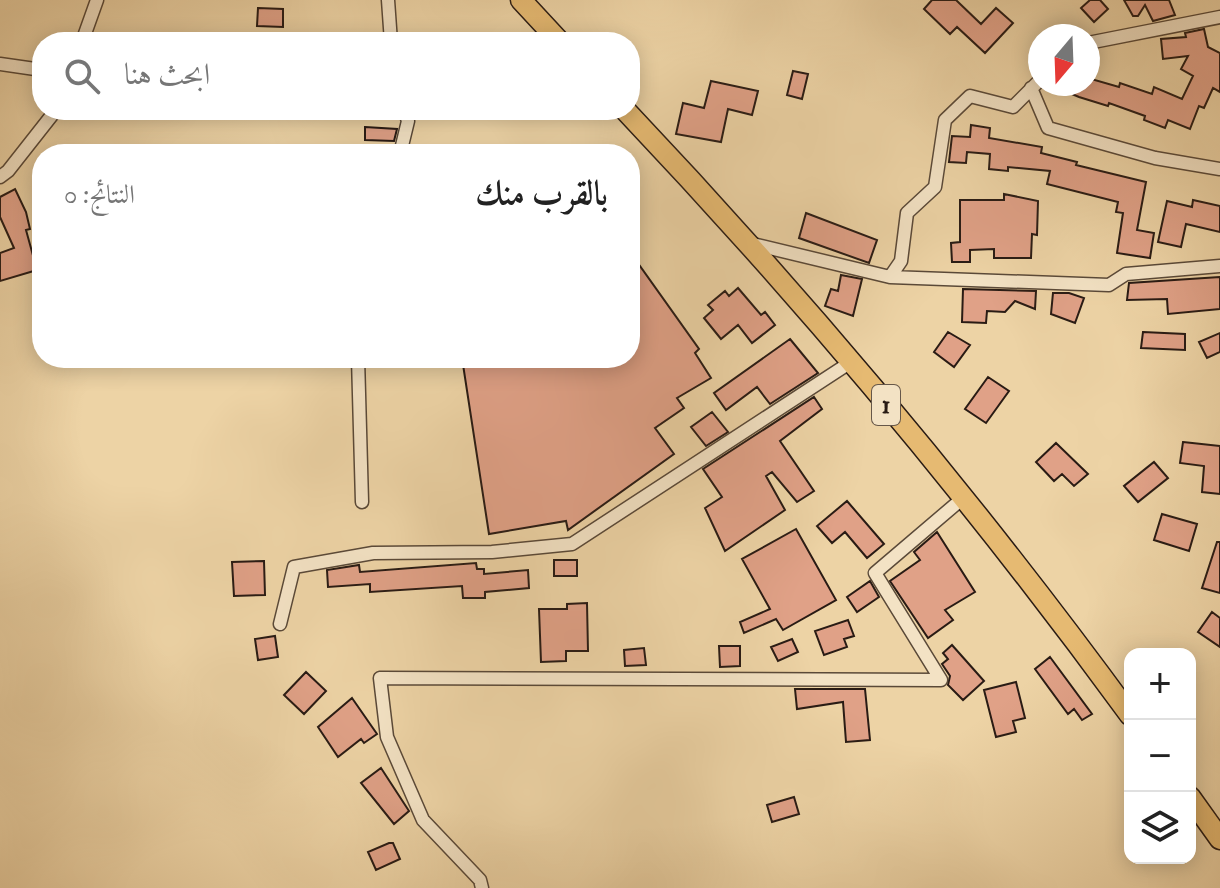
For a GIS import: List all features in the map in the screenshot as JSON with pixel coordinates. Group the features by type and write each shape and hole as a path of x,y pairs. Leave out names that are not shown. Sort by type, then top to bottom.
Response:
{"main road":[{"path":"521,0 551,32"},
{"name":"1","path":"635,120 753,244 1028,575 1124,707"},
{"path":"1196,805 1220,839"}],"street":[{"path":"86,32 97,0"},
{"path":"388,0 390,32"},
{"path":"1100,41 1220,17"},
{"path":"0,64 32,69"},
{"path":"890,277 901,261 907,213 935,187 945,120 970,96 1013,107 1028,92"},
{"path":"1039,96 1048,128 1155,158 1220,169"},
{"path":"0,177 48,120"},
{"path":"402,144 408,120"},
{"path":"753,244 890,277 1109,285 1126,274 1220,266"},
{"path":"280,624 294,567 373,553 492,552 572,544 851,362"},
{"path":"358,368 362,502"},
{"path":"482,888 480,880 423,820 387,737 380,678 941,680 875,573 963,498"}],"building":[{"path":"932,0 956,0 981,24 996,8 1013,23 985,53 957,27 950,34 924,9"},
{"path":"1090,0 1100,0 1108,9 1094,22 1081,8"},
{"path":"1124,0 1169,0 1175,15 1153,21 1145,5 1138,16 1133,16"},
{"path":"258,8 283,9 283,27 257,26"},
{"path":"1204,29 1208,47 1220,53 1220,92 1213,88 1204,108 1199,106 1190,129 1168,120 1165,128 1144,120 1145,116 1077,96 1100,96 1100,81 1119,87 1120,83 1152,94 1154,87 1182,99 1193,76 1181,69 1188,56 1163,59 1161,39 1186,37 1185,33"},
{"path":"793,71 808,74 802,99 787,95"},
{"path":"711,81 758,91 752,115 728,109 721,142 676,134 683,103 704,108"},
{"path":"971,125 990,128 989,138 1042,147 1041,153 1077,162 1076,165 1146,182 1137,230 1154,233 1150,258 1117,253 1123,213 1116,212 1118,202 1047,184 1050,171 1008,167 1008,171 989,169 990,154 967,152 966,163 949,162 952,136 970,137"},
{"path":"365,127 397,129 394,141 365,140"},
{"path":"15,189 26,212 32,271 0,281 0,253 14,248 0,217 0,197"},
{"path":"1004,194 1038,201 1037,235 1032,234 1031,258 994,258 994,249 970,250 970,262 952,262 951,243 960,242 960,200 1004,200"},
{"path":"1193,200 1220,206 1220,232 1186,224 1181,247 1158,242 1167,201 1192,207"},
{"path":"806,213 877,240 869,263 799,238"},
{"path":"640,266 699,349 695,353 711,378 677,398 684,408 655,428 674,454 568,530 566,521 489,534 464,368 640,368"},
{"path":"841,275 862,279 853,316 825,306 831,289 838,291"},
{"path":"1220,277 1220,309 1168,314 1167,299 1127,300 1129,283"},
{"path":"738,288 761,315 765,312 775,325 752,343 738,325 721,339 704,318 713,310 708,305 725,291 729,296"},
{"path":"963,289 1036,291 1035,309 1015,301 1005,312 987,311 986,323 962,322"},
{"path":"1053,293 1069,293 1084,298 1075,323 1051,314"},
{"path":"948,332 970,345 954,367 934,352"},
{"path":"1143,332 1185,334 1185,350 1141,348"},
{"path":"1220,333 1220,352 1207,358 1199,342"},
{"path":"790,339 818,373 770,404 757,387 726,410 714,393"},
{"path":"988,377 1009,391 986,423 965,409"},
{"path":"814,397 822,409 780,441 814,491 797,502 772,472 766,476 785,510 725,551 705,508 722,497 703,469"},
{"path":"712,412 728,432 706,446 691,427"},
{"path":"1183,442 1220,446 1220,494 1202,492 1204,466 1180,463"},
{"path":"1056,443 1088,474 1074,486 1062,474 1054,481 1036,462"},
{"path":"1154,462 1168,478 1138,502 1124,486"},
{"path":"847,501 884,544 867,558 845,532 832,543 817,526"},
{"path":"1162,514 1197,524 1189,551 1154,540"},
{"path":"796,529 836,600 783,630 776,619 744,633 740,622 770,609 742,559"},
{"path":"937,532 975,592 945,610 953,620 928,638 890,581 920,560 914,552"},
{"path":"1217,542 1220,542 1220,593 1202,588"},
{"path":"554,560 577,560 577,576 554,576"},
{"path":"264,561 265,595 234,596 232,562"},
{"path":"476,563 477,569 484,569 484,574 528,570 529,588 485,592 485,598 463,598 462,586 370,592 370,584 328,587 327,570 359,565 360,572"},
{"path":"870,581 879,597 857,612 847,597"},
{"path":"587,603 588,651 566,651 566,661 541,662 539,609 567,609 567,604"},
{"path":"1212,612 1220,618 1220,647 1198,632"},
{"path":"848,620 854,636 844,639 847,647 824,655 815,631"},
{"path":"275,636 278,657 258,660 255,639"},
{"path":"792,639 798,652 778,661 771,647"},
{"path":"952,645 984,681 963,700 948,685 950,676 942,664 948,659 943,653"},
{"path":"719,646 740,646 740,666 720,667"},
{"path":"644,648 646,665 625,666 624,650"},
{"path":"1050,657 1092,714 1082,720 1074,709 1068,714 1035,669"},
{"path":"306,672 326,691 304,714 284,695"},
{"path":"1016,682 1025,718 1013,721 1016,732 996,737 984,690"},
{"path":"795,689 865,689 870,740 846,742 843,702 797,709"},
{"path":"352,698 377,734 364,743 361,739 338,757 318,727"},
{"path":"381,768 409,811 394,824 361,783"},
{"path":"794,797 799,814 772,822 767,805"},
{"path":"393,843 400,859 376,870 368,852"}]}
